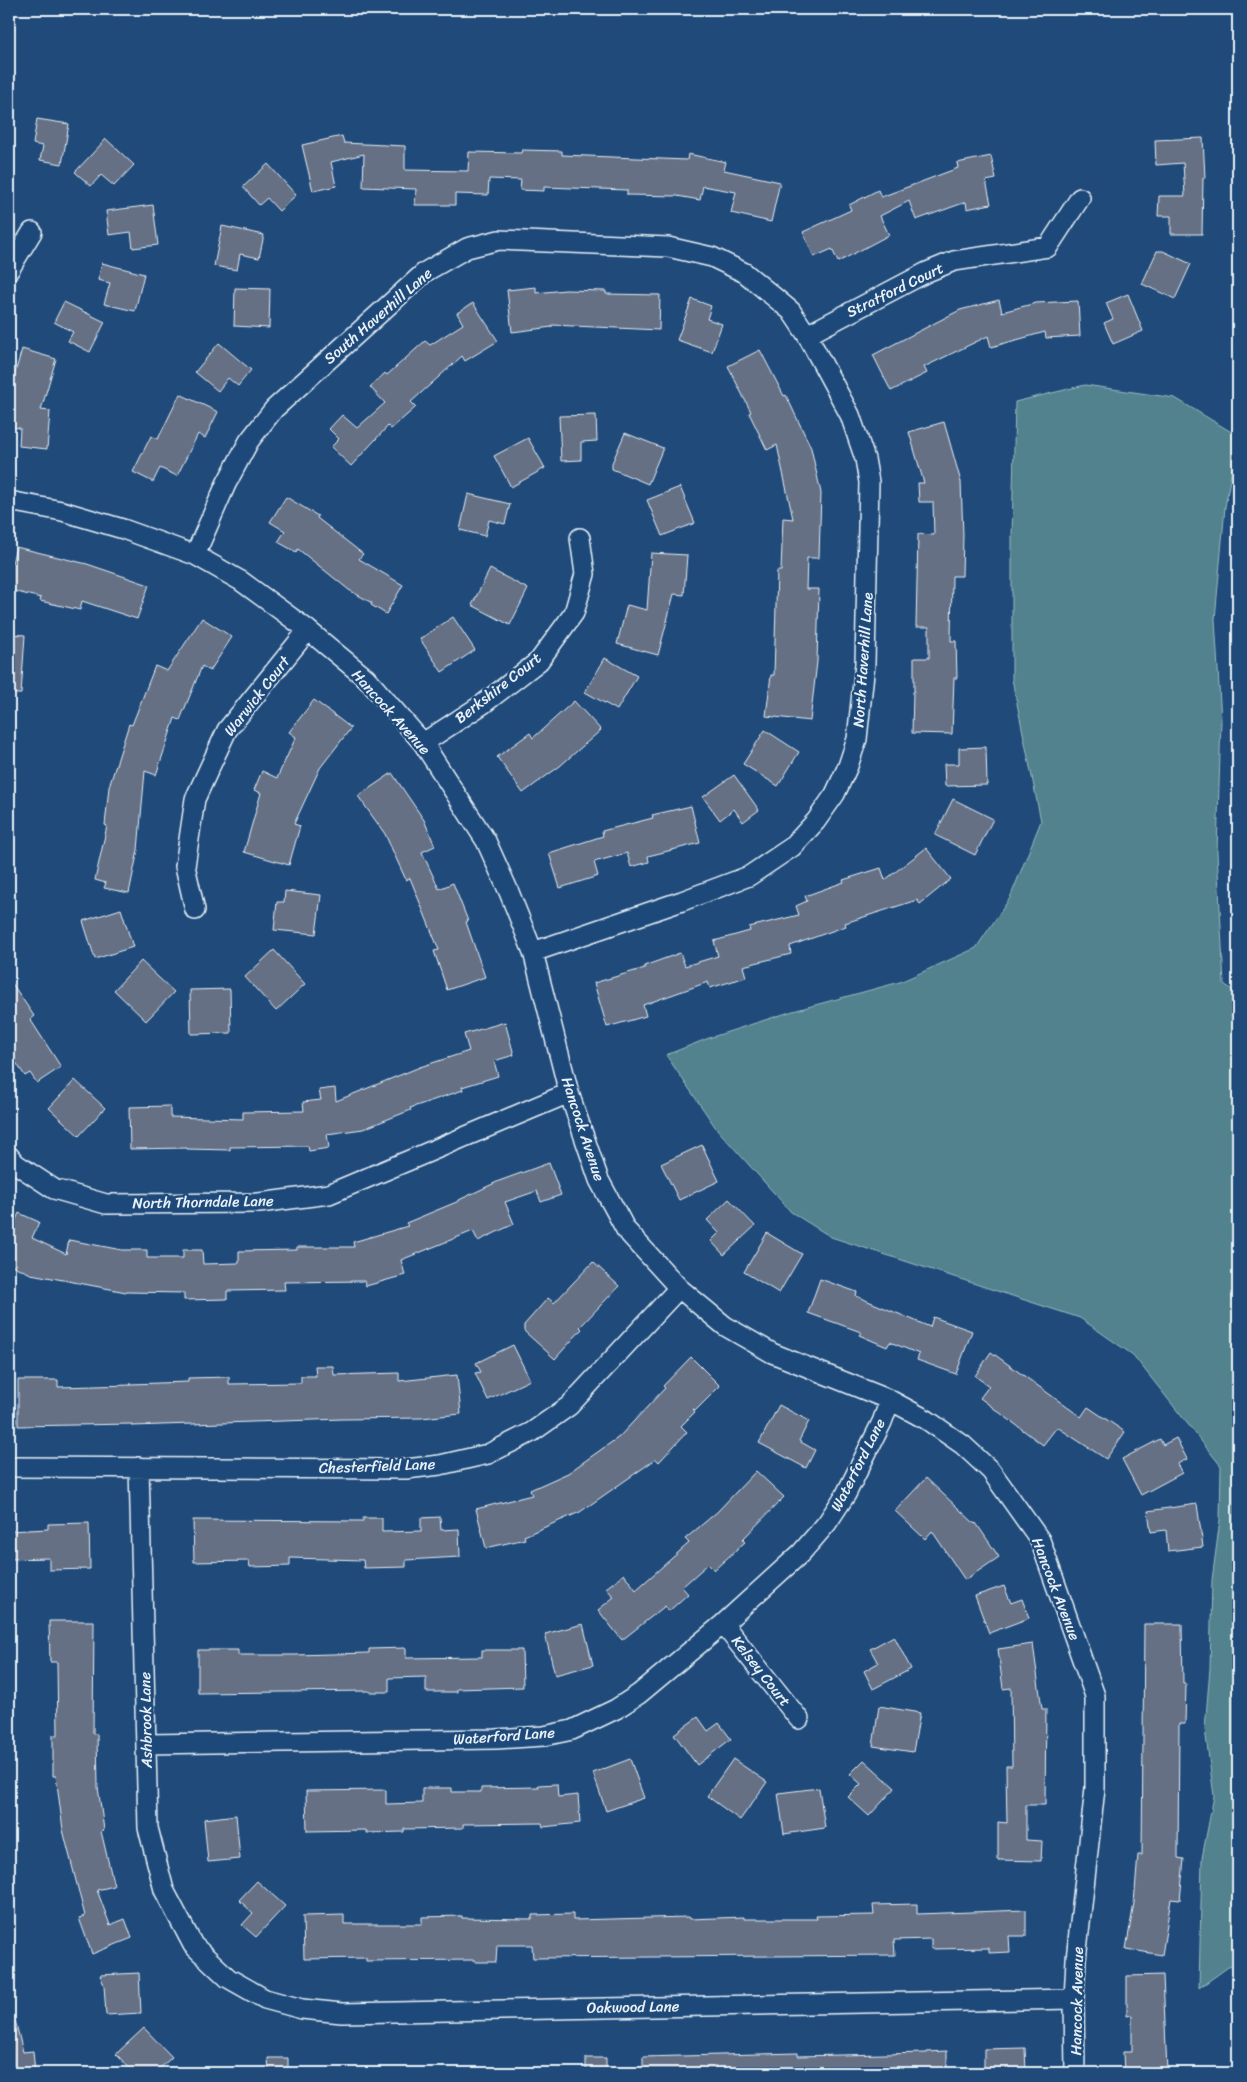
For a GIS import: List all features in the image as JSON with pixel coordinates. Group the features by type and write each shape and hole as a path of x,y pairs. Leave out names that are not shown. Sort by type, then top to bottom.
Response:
{"street":[{"name":"Stratford Court","path":"807,335 918,277 954,261 1048,247 1080,198"},
{"path":"9,270 32,232"},
{"name":"South Haverhill Lane","path":"195,555 226,484 249,441 274,408 425,272 467,248 499,240 553,241 668,247 712,256 745,273 791,311 807,335"},
{"name":"North Haverhill Lane","path":"533,952 749,876 792,846 816,821 835,794 848,766 857,739 865,664 869,482 865,459 850,415 807,335"},
{"name":"Hancock Avenue","path":"9,501 62,511 123,529 195,555 241,581 308,630 366,678 423,743 486,841 533,952 570,1093 598,1180 626,1230 680,1288 725,1326 772,1353 890,1400 927,1420 963,1445 991,1471 1040,1540 1095,1696 1095,1788 1076,1959 1074,1999 1075,2073"},
{"name":"Berkshire Court","path":"423,743 483,704 539,661 574,612 585,574 580,538"},
{"name":"Warwick Court","path":"195,910 185,866 195,799 227,730 308,630"},
{"name":"North Thorndale Lane","path":"9,1156 16,1164 54,1189 106,1204 259,1203 329,1194 570,1093"},
{"name":"Chesterfield Lane","path":"9,1467 406,1469 440,1465 488,1454 532,1432 569,1406 680,1288"},
{"name":"Waterford Lane","path":"147,1744 496,1739 544,1736 572,1730 616,1709 640,1694 723,1624 801,1553 827,1523 846,1494 882,1422 890,1400"},
{"name":"Ashbrook Lane","path":"139,1467 148,1828 164,1890 193,1945 206,1958"},
{"name":"Kelsey Court","path":"723,1624 799,1719"},
{"name":"Oakwood Lane","path":"206,1958 228,1978 265,1999 302,2009 342,2013 1074,1999"}],"green space":[{"path":"1085,385 1175,398 1238,436 1225,507 1215,619 1221,720 1217,852 1224,984 1238,994 1238,1960 1199,1988 1202,1858 1214,1796 1205,1729 1210,1668 1212,1580 1220,1520 1221,1466 1133,1355 1080,1318 831,1237 791,1212 716,1128 666,1055 709,1038 793,1011 900,982 976,948 1010,898 1041,821 1012,679 1012,537 1015,402"}],"building":[{"path":"37,119 69,124 62,164 40,160 43,146 33,144"},
{"path":"342,136 344,143 405,146 405,170 468,171 469,152 521,153 522,150 562,151 562,155 687,160 688,154 726,162 724,170 780,182 771,222 731,213 736,192 703,186 700,200 677,196 627,195 627,190 544,187 544,191 520,190 521,180 489,179 488,195 455,194 455,205 415,205 416,189 363,187 364,154 331,162 336,186 313,191 302,145"},
{"path":"1203,138 1205,178 1203,178 1202,234 1171,234 1171,216 1158,216 1159,196 1185,196 1183,163 1156,165 1155,140"},
{"path":"106,139 134,165 114,186 101,175 91,186 75,172"},
{"path":"991,156 996,179 986,181 991,204 967,209 966,202 916,220 909,201 880,216 889,235 838,262 832,249 814,257 803,232 851,210 849,205 878,190 881,197 958,168 957,163"},
{"path":"268,164 296,195 279,211 267,198 259,205 243,187"},
{"path":"153,205 158,245 133,248 131,232 109,235 106,211"},
{"path":"222,226 264,235 259,258 240,254 237,270 214,266"},
{"path":"1157,251 1163,251 1191,264 1175,299 1142,284"},
{"path":"102,263 144,274 135,311 104,304 110,283 98,280"},
{"path":"536,287 536,293 565,290 606,291 606,294 660,295 659,330 552,325 552,327 512,332 507,290"},
{"path":"235,288 270,289 269,328 234,326"},
{"path":"1128,294 1143,331 1113,344 1104,323 1113,319 1106,303"},
{"path":"692,299 711,306 707,319 722,324 712,352 677,340"},
{"path":"999,300 1002,312 1036,303 1078,301 1080,336 1046,338 1045,332 991,347 988,336 924,367 927,373 891,391 873,355 960,310"},
{"path":"64,302 105,322 90,352 68,341 73,332 54,322"},
{"path":"473,303 498,341 465,361 462,356 411,402 416,407 391,429 388,426 351,466 331,447 339,439 329,429 342,415 357,428 385,403 370,387 385,373 387,375 425,341 430,345 463,324 457,313"},
{"path":"219,343 251,370 238,386 228,378 218,391 195,372"},
{"path":"22,349 56,359 41,410 50,411 47,449 19,446 20,428 9,427 9,394"},
{"path":"760,350 784,396 786,395 811,448 821,493 819,558 807,558 806,589 819,589 817,662 810,721 766,716 771,675 774,675 777,571 781,571 783,518 793,519 777,445 767,450 728,366"},
{"path":"180,394 218,412 205,438 198,434 177,476 160,468 153,482 133,472 151,436 158,439"},
{"path":"596,415 597,441 581,442 581,460 561,461 559,416"},
{"path":"944,422 961,482 963,535 962,576 952,576 951,641 956,641 957,678 954,678 952,734 912,733 914,658 929,658 929,627 916,627 918,534 934,535 933,502 919,502 918,483 924,483 909,432"},
{"path":"625,433 663,448 648,484 612,469 612,463"},
{"path":"528,438 545,468 511,487 494,456"},
{"path":"680,487 695,523 662,536 647,500"},
{"path":"468,494 510,504 505,524 489,520 485,536 460,530"},
{"path":"286,497 318,516 317,518 363,554 359,559 403,585 386,614 371,605 372,603 349,590 298,549 296,552 278,542 285,531 270,522"},
{"path":"16,547 87,564 149,585 137,619 82,601 80,610 40,601 41,598 9,590 9,562 12,563"},
{"path":"651,553 687,555 684,595 674,594 658,655 617,644 627,605 647,610"},
{"path":"490,569 528,589 510,625 472,605"},
{"path":"453,617 475,650 442,672 420,639"},
{"path":"202,618 232,637 210,671 202,666 180,720 175,718 156,775 145,771 138,850 129,893 104,888 106,883 95,880 107,826 105,825 109,787 129,724 132,725 155,666 167,671"},
{"path":"9,634 25,635 21,694 9,694"},
{"path":"605,658 637,676 617,710 585,692"},
{"path":"314,700 351,728 320,768 294,824 300,826 289,865 244,852 261,793 254,790 262,771 277,778 296,737 289,732"},
{"path":"574,701 601,730 560,766 523,793 497,757 530,733 533,738"},
{"path":"765,730 799,752 778,786 743,764"},
{"path":"986,747 987,785 945,786 944,764 959,764 959,748"},
{"path":"392,773 424,820 435,846 422,852 439,889 453,883 468,921 466,922 485,977 447,990 434,951 439,950 410,878 406,880 385,834 358,796"},
{"path":"734,775 759,810 743,822 734,809 720,820 703,797"},
{"path":"953,799 993,819 975,855 935,835"},
{"path":"691,806 700,843 648,856 649,862 631,867 627,853 594,862 598,876 560,888 549,853 603,836 602,831 653,818 652,815"},
{"path":"926,848 951,879 920,904 917,900 845,923 846,926 790,946 791,954 743,966 746,977 710,988 708,982 643,1005 646,1016 607,1027 594,983 645,968 644,966 680,953 685,966 718,956 714,941 750,931 749,927 799,915 796,906 807,901 805,896 844,882 843,880 881,868 885,880"},
{"path":"285,891 321,895 316,934 274,930 277,902 284,902"},
{"path":"121,909 133,947 95,959 83,921"},
{"path":"274,950 305,984 276,1011 245,977"},
{"path":"141,961 174,992 146,1021 114,990"},
{"path":"9,979 34,1016 30,1019 61,1067 37,1083 30,1073 25,1076 9,1052"},
{"path":"230,989 231,1033 191,1034 190,990"},
{"path":"505,1022 514,1055 494,1061 498,1076 462,1087 463,1090 410,1108 411,1110 363,1129 327,1134 329,1148 309,1151 308,1146 230,1147 230,1150 187,1148 130,1149 129,1107 170,1106 170,1117 243,1119 243,1112 304,1111 303,1102 321,1100 319,1090 335,1088 336,1101 420,1067 469,1051 464,1034"},
{"path":"75,1080 105,1108 79,1136 49,1108"},
{"path":"702,1145 719,1181 679,1200 661,1164"},
{"path":"549,1163 561,1195 541,1202 537,1191 505,1202 514,1224 478,1241 473,1231 401,1260 405,1275 366,1286 364,1281 284,1282 285,1290 227,1291 227,1299 184,1300 184,1293 126,1292 31,1274 9,1264 9,1235 19,1213 39,1222 32,1238 66,1254 69,1240 122,1250 147,1250 147,1258 183,1258 183,1250 202,1250 203,1264 239,1263 239,1251 297,1250 297,1247 354,1247 353,1242 408,1226 406,1223 459,1201 499,1181"},
{"path":"729,1199 755,1226 724,1255 711,1241 719,1233 707,1220"},
{"path":"767,1233 802,1254 779,1293 744,1272"},
{"path":"593,1262 619,1286 580,1327 582,1329 555,1359 524,1331 524,1325 548,1298 554,1303"},
{"path":"820,1279 857,1292 856,1296 930,1327 933,1317 972,1331 956,1374 917,1360 919,1354 890,1342 887,1347 859,1335 861,1332 808,1313"},
{"path":"513,1345 530,1380 488,1400 475,1373 481,1372 476,1363"},
{"path":"991,1352 1081,1417 1088,1407 1125,1432 1106,1459 1057,1427 1043,1445 980,1398 989,1386 975,1376"},
{"path":"691,1357 720,1386 696,1410 693,1409 695,1412 681,1426 687,1432 659,1462 656,1459 580,1512 524,1536 525,1539 486,1548 476,1509 532,1495 530,1490 568,1473 619,1437"},
{"path":"315,1366 333,1366 334,1375 399,1373 399,1381 457,1375 461,1414 421,1418 132,1426 132,1424 18,1426 18,1380 58,1380 58,1387 188,1382 188,1378 229,1377 229,1384 301,1383 301,1376 316,1376"},
{"path":"779,1405 809,1421 799,1441 815,1450 806,1468 759,1443"},
{"path":"1176,1438 1187,1459 1177,1464 1182,1473 1141,1495 1122,1459 1160,1439 1163,1445"},
{"path":"756,1471 784,1497 742,1540 745,1542 714,1570 708,1564 682,1587 688,1594 669,1611 665,1606 622,1640 598,1610 614,1597 606,1588 624,1574 636,1590 689,1543 685,1539 717,1512"},
{"path":"926,1478 976,1523 999,1557 965,1580 932,1531 925,1539 895,1511"},
{"path":"1197,1504 1203,1547 1168,1551 1166,1530 1151,1532 1148,1511"},
{"path":"440,1517 441,1530 459,1529 460,1557 406,1560 406,1567 364,1568 363,1560 290,1558 290,1566 250,1567 249,1561 194,1562 193,1520 363,1521 363,1518 382,1518 382,1532 421,1531 421,1518"},
{"path":"89,1523 90,1569 49,1570 49,1558 9,1559 9,1531 48,1529 48,1524"},
{"path":"1004,1586 1011,1603 1022,1599 1029,1618 989,1633 975,1596"},
{"path":"49,1621 94,1621 93,1734 97,1734 98,1787 104,1830 101,1831 114,1886 97,1890 110,1925 125,1919 132,1938 92,1954 79,1918 85,1916 63,1830 56,1776 53,1776 53,1735 58,1735 57,1662 50,1662"},
{"path":"583,1624 593,1665 555,1675 545,1634"},
{"path":"1144,1624 1182,1624 1183,1684 1186,1684 1185,1724 1179,1724 1178,1858 1184,1859 1180,1900 1171,1899 1162,1955 1126,1949 1134,1903 1138,1855 1142,1855"},
{"path":"894,1636 911,1669 873,1689 864,1671 878,1663 870,1649"},
{"path":"1033,1644 1042,1709 1046,1709 1045,1805 1026,1805 1026,1840 1042,1841 1041,1861 998,1860 998,1822 1007,1823 1006,1766 1012,1766 1011,1688 1003,1689 998,1649"},
{"path":"406,1648 406,1658 482,1657 482,1650 522,1650 523,1687 457,1689 457,1692 426,1692 426,1677 389,1678 389,1692 198,1693 198,1650 238,1650 238,1655 295,1655 369,1653 369,1649"},
{"path":"879,1706 920,1713 913,1752 873,1746"},
{"path":"698,1717 708,1731 719,1723 731,1739 697,1765 674,1734"},
{"path":"630,1759 644,1798 606,1811 593,1773"},
{"path":"733,1759 767,1782 740,1820 707,1796"},
{"path":"864,1760 895,1788 869,1816 848,1797 861,1784 850,1774"},
{"path":"557,1784 558,1797 578,1795 580,1823 543,1827 542,1823 463,1824 463,1828 404,1829 404,1832 366,1833 366,1830 307,1831 306,1791 386,1790 386,1804 422,1803 422,1788 452,1788 452,1792 481,1792 481,1788 539,1787 538,1785"},
{"path":"819,1788 825,1828 784,1834 778,1793"},
{"path":"236,1815 240,1859 208,1862 204,1819"},
{"path":"257,1881 285,1906 256,1937 242,1925 253,1913 239,1900"},
{"path":"917,1904 917,1914 1026,1910 1026,1936 1009,1936 1010,1952 989,1953 989,1948 931,1949 931,1939 894,1940 895,1955 533,1958 532,1945 497,1945 496,1962 475,1962 475,1960 366,1961 366,1958 304,1959 303,1916 344,1915 344,1924 422,1924 422,1917 462,1916 462,1918 532,1919 532,1915 573,1914 573,1920 689,1917 690,1919 744,1917 744,1919 817,1919 816,1916 874,1915 873,1905"},
{"path":"139,1973 141,2013 106,2015 104,1985 100,1975"},
{"path":"1163,1975 1167,2072 1124,2073 1123,2052 1132,2052 1132,2015 1127,2016 1127,1976"},
{"path":"14,2016 23,2052 33,2051 35,2073 9,2073 9,2017"},
{"path":"144,2028 172,2057 155,2073 134,2073 116,2054"},
{"path":"1025,2048 1026,2073 984,2073 984,2049"},
{"path":"947,2051 947,2073 643,2073 643,2057 798,2053 798,2056"},
{"path":"268,2058 288,2058 288,2073 269,2073"},
{"path":"586,2058 606,2058 606,2073 586,2073"}]}
